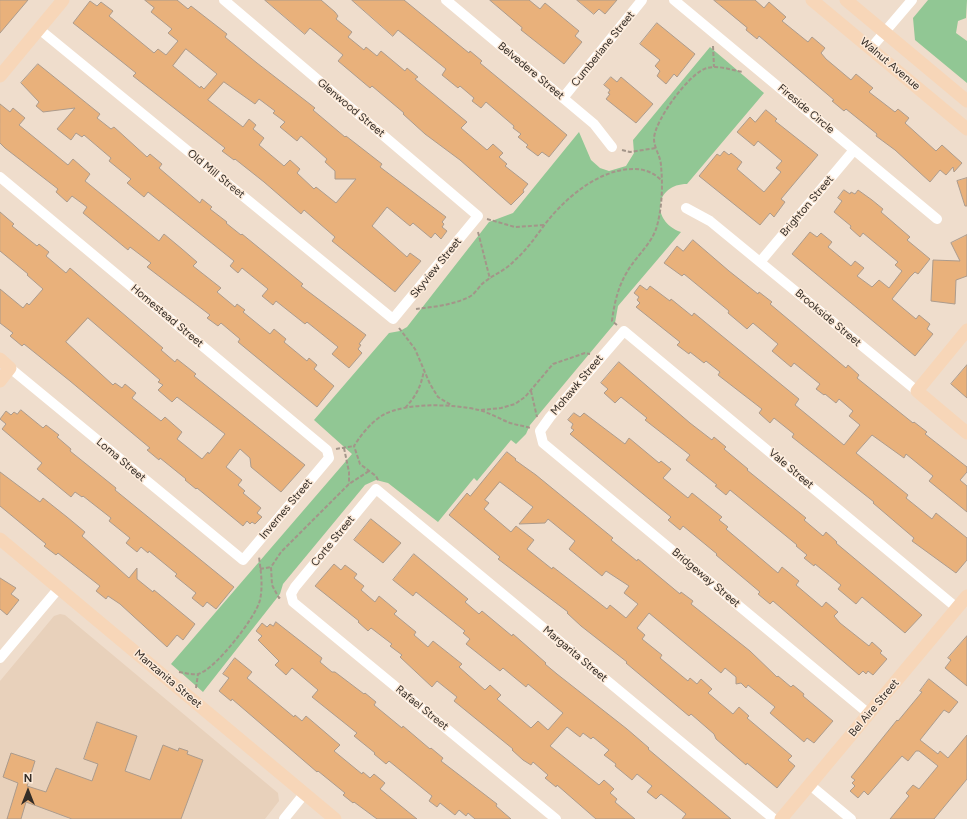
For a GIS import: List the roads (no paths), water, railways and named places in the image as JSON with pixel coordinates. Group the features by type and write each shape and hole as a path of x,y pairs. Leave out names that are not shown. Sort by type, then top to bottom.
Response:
{"street":[{"path":"0,76 63,0"},
{"name":"Glenwood Street","path":"224,0 477,218"},
{"name":"Belvedere Street","path":"446,0 594,124 612,147"},
{"name":"Cumberlane Street","path":"563,98 642,0"},
{"name":"Fireside Circle","path":"674,0 938,219"},
{"name":"Walnut Avenue","path":"812,0 967,129"},
{"name":"Walnut Avenue","path":"846,0 967,101"},
{"path":"871,48 912,0"},
{"name":"Old Mill Street","path":"39,29 393,319"},
{"name":"Brighton Street","path":"760,262 854,150"},
{"name":"Homestead Street","path":"0,177 328,454"},
{"name":"Brookside Street","path":"686,208 710,221 967,433"},
{"name":"Skyview Street","path":"393,319 477,218"},
{"path":"917,391 967,330"},
{"name":"Mohawk Street","path":"542,443 540,431 602,355 624,331"},
{"name":"Vale Street","path":"624,331 957,608"},
{"name":"Loma Street","path":"0,359 243,560"},
{"path":"0,381 10,368"},
{"name":"Bridgeway Street","path":"542,443 869,714"},
{"name":"Invernes Street","path":"243,560 328,454"},
{"name":"Corte Street","path":"291,594 295,587 376,489"},
{"name":"Margarita Street","path":"376,489 774,819"},
{"name":"Manzanita Street","path":"0,539 336,819"},
{"path":"0,658 59,588"},
{"name":"Rafael Street","path":"291,594 293,602 556,819"},
{"name":"Bel Aire Street","path":"781,819 967,596"},
{"path":"810,784 851,819"},
{"path":"284,819 305,793"}]}
